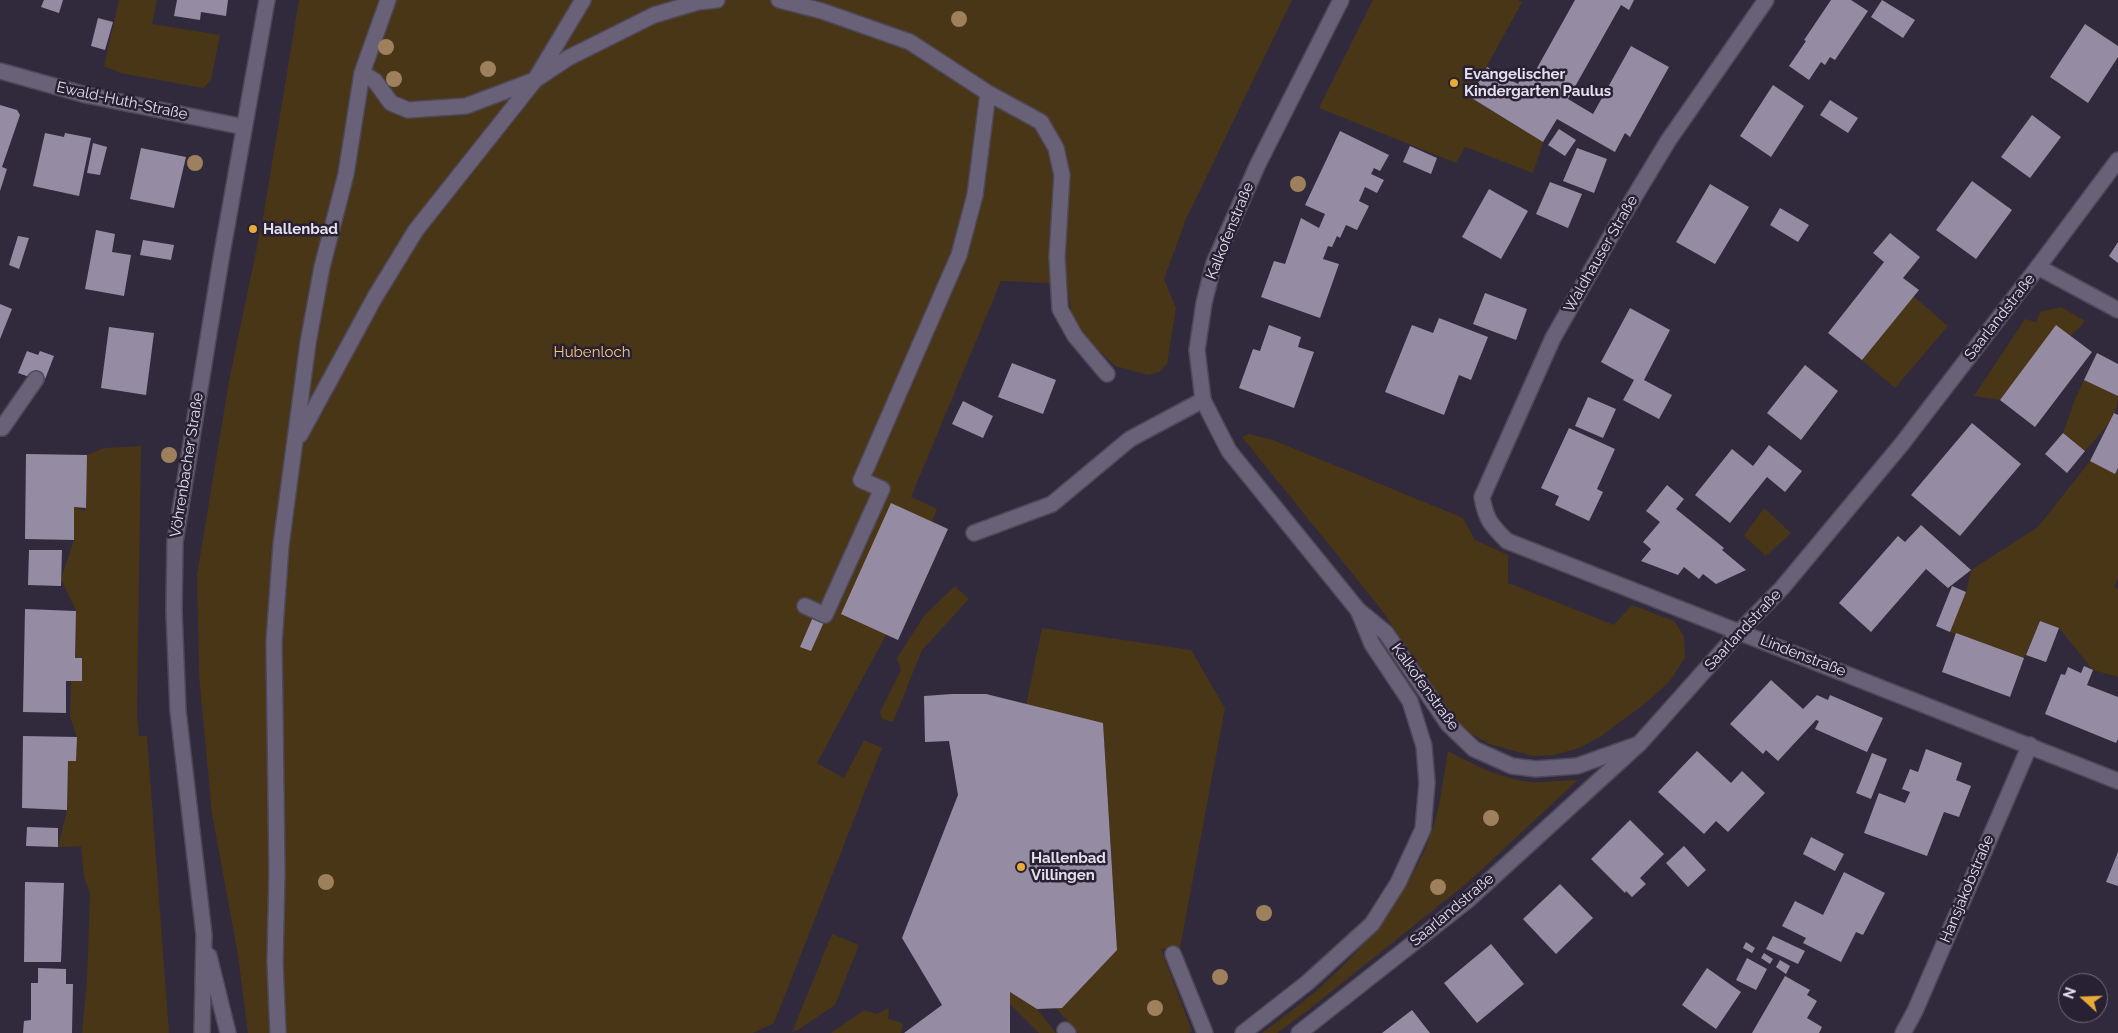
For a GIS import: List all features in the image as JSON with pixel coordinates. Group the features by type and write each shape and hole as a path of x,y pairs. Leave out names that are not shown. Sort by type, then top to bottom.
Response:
{"street":[{"name":"Vöhrenbacher Straße","path":"228,1033 204,935 178,711 174,611 175,542 267,0"},
{"path":"278,1033 275,962 274,642 281,545 308,343 320,276 346,174 362,73 388,0"},
{"path":"296,443 376,296 416,230 535,80 583,0"},
{"path":"362,73 375,81 391,103 408,110 466,106 535,80 568,58 654,15 698,2 717,0"},
{"path":"779,0 822,11 910,42 988,94 1041,122 1056,148 1062,175 1057,257 1060,309 1075,336 1107,374"},
{"name":"Kalkofenstraße","path":"1341,0 1258,164 1214,263 1204,303 1197,350 1203,400 1229,451 1358,610 1386,633 1448,724 1474,749 1512,766 1536,769 1577,766 1640,743"},
{"name":"Waldhauser Straße","path":"1492,526 1485,514 1482,497 1553,338 1616,226 1668,141 1766,0"},
{"name":"Ewald-Huth-Straße","path":"0,71 86,95 244,127"},
{"path":"805,606 825,615 882,489 861,480 959,255 975,195 988,94"},
{"name":"Saarlandstraße","path":"1302,1032 1468,900 1640,743 1740,631 1782,588 1901,445 2118,160"},
{"path":"2038,267 2118,310"},
{"path":"0,428 2,428 36,380"},
{"path":"974,533 1052,504 1130,439 1203,400"},
{"name":"Lindenstraße","path":"1492,526 1508,540 2118,781"},
{"name":"Kalkofenstraße","path":"1243,1033 1307,983 1372,924 1398,883 1422,829 1427,783 1424,746 1410,700 1372,644 1358,610"},
{"name":"Hansjakobstraße","path":"1903,1033 1915,1011 2030,745"},
{"name":"Vöhrenbacher Straße","path":"202,1033 204,935"},
{"path":"1174,954 1205,1033"}],"green space":[{"path":"119,0 157,0 152,24 220,35 211,80 203,88 120,73 104,66"},
{"name":"Hubenloch","path":"299,0 1292,0 1186,219 1164,279 1176,308 1167,364 1159,372 1149,375 1115,366 1094,346 1080,329 1071,311 1067,284 1001,281 911,497 937,509 932,521 948,529 898,640 886,635 817,763 844,778 864,740 882,748 774,1023 753,1033 248,1033 238,955 212,814 199,675 197,575 229,381 263,218"},
{"path":"1373,0 1518,0 1522,2 1470,97 1543,142 1533,173 1465,147 1456,163 1319,108"},
{"path":"1913,296 1948,326 1895,388 1862,360"},
{"path":"2061,307 2085,321 2070,336 2056,326 2000,400 1974,396 2025,319 2036,322 2040,312"},
{"path":"2084,380 2118,396 2115,412 2111,419 2085,451 2063,433"},
{"path":"1249,434 1273,440 1463,518 1475,540 1508,555 1508,583 1614,625 1632,605 1674,621 1684,636 1685,658 1669,682 1647,702 1600,737 1579,748 1554,755 1533,756 1489,744 1464,729 1446,706 1381,609 1242,437"},
{"path":"141,446 137,716 139,736 147,736 169,1033 82,1033 87,980 90,893 84,877 81,846 58,847 67,810 68,761 76,761 77,737 70,716 71,681 82,681 82,658 75,658 76,611 61,579 74,540 74,507 85,511 87,455 104,448"},
{"path":"2090,461 2115,474 2118,468 2118,578 2114,587 2118,589 2118,677 2093,670 2059,628 2040,621 2024,658 1950,632 1966,592 1971,570 2038,527"},
{"path":"1764,508 1791,533 1766,556 1744,536"},
{"path":"955,586 969,599 922,650 893,722 882,719 880,712 901,670 897,658 924,616"},
{"path":"1042,628 1191,650 1225,708 1180,948 1161,949 1192,1031 1189,1033 1078,1033 1056,1008 1117,949 1103,723 1026,705"},
{"path":"1448,751 1488,771 1509,778 1531,782 1578,780 1467,883 1277,1033 1262,1033 1303,1002 1335,974 1372,933 1405,888 1429,839 1437,814"},
{"path":"832,934 859,945 835,1005 792,1032"},
{"path":"1010,992 1037,1009 1056,1033 1039,1033 1010,1004"},
{"path":"889,1008 888,1019 903,1023 901,1033 831,1033 864,1010 877,1014"}],"building":[{"path":"44,0 63,0 59,13 41,7"},
{"path":"177,0 228,0 226,16 201,12 200,20 174,16"},
{"path":"1575,0 1634,0 1629,10 1621,5 1568,99 1593,114 1631,46 1669,67 1630,137 1625,133 1615,152 1557,119 1543,142 1470,97 1487,67 1518,84 1524,72 1532,77"},
{"path":"1831,0 1851,0 1868,11 1835,60 1830,57 1825,65 1821,62 1809,80 1789,66"},
{"path":"1882,0 1915,20 1903,38 1871,17"},
{"path":"98,18 113,22 105,50 91,46"},
{"path":"2085,24 2118,46 2118,57 2088,103 2050,77"},
{"path":"1773,85 1804,106 1771,157 1740,136"},
{"path":"1830,100 1858,118 1848,133 1820,115"},
{"path":"0,105 17,110 20,115 2,167 7,169 0,191"},
{"path":"2032,115 2061,137 2030,178 2001,157"},
{"path":"1559,129 1576,140 1565,156 1548,145"},
{"path":"1340,131 1389,155 1380,171 1374,168 1371,174 1384,180 1377,193 1365,187 1359,201 1369,206 1357,230 1346,225 1340,238 1337,236 1332,247 1328,246 1323,259 1339,264 1320,318 1261,297 1274,261 1285,264 1301,218 1319,228 1325,214 1305,205"},
{"path":"45,133 64,137 65,133 91,138 79,196 33,186"},
{"path":"93,143 107,147 100,175 87,173"},
{"path":"1410,146 1437,158 1431,174 1403,162"},
{"path":"141,148 186,157 174,208 130,199"},
{"path":"1577,148 1607,159 1594,193 1563,181"},
{"path":"1972,181 2012,210 1976,259 1936,230"},
{"path":"1550,182 1582,194 1568,228 1536,214"},
{"path":"1710,184 1749,207 1715,264 1676,242"},
{"path":"1489,189 1528,211 1501,259 1462,237"},
{"path":"1780,208 1809,225 1798,242 1770,225"},
{"path":"96,230 115,234 112,252 131,255 124,296 85,289"},
{"path":"1890,233 1920,257 1903,278 1919,290 1862,360 1828,333 1884,262 1873,253"},
{"path":"18,236 29,238 19,269 9,265"},
{"path":"143,240 174,245 171,260 140,255"},
{"path":"2118,242 2118,263 2109,256"},
{"path":"1485,293 1527,309 1516,340 1473,324"},
{"path":"0,304 12,309 0,339"},
{"path":"1630,308 1670,330 1644,380 1672,395 1659,419 1623,400 1634,380 1601,362"},
{"path":"1439,318 1488,337 1471,380 1459,375 1444,415 1385,392 1412,325 1433,333"},
{"path":"1269,325 1301,337 1298,347 1314,352 1294,408 1239,388 1253,349 1260,351"},
{"path":"2056,325 2092,352 2035,427 2000,400"},
{"path":"109,327 154,333 146,395 101,388"},
{"path":"27,351 38,355 40,351 54,356 44,382 18,373"},
{"path":"2097,353 2118,364 2118,396 2084,380"},
{"path":"1012,363 1056,380 1043,414 998,397"},
{"path":"1805,365 1838,391 1801,440 1767,413"},
{"path":"1588,397 1616,409 1603,438 1575,426"},
{"path":"963,401 993,416 983,438 952,424"},
{"path":"2114,413 2118,415 2118,468 2115,474 2090,461"},
{"path":"1972,423 2021,464 1960,536 1911,495"},
{"path":"1569,428 1615,449 1597,489 1603,492 1589,521 1555,505 1559,496 1541,488"},
{"path":"2063,433 2085,451 2067,473 2045,454"},
{"path":"1769,445 1802,471 1785,492 1767,477 1730,523 1695,495 1732,449 1753,466"},
{"path":"26,454 87,455 86,508 74,507 74,540 25,539"},
{"path":"1667,485 1684,499 1676,509 1724,548 1722,550 1746,570 1716,584 1703,574 1699,579 1684,567 1678,575 1641,561 1651,549 1643,542 1660,522 1646,511"},
{"path":"891,503 948,529 898,640 841,614"},
{"path":"1921,525 1971,570 1948,588 1926,569 1871,632 1839,603 1898,536 1905,542"},
{"path":"29,550 62,550 61,586 28,585"},
{"path":"1952,586 1966,592 1950,632 1936,626"},
{"path":"25,609 76,611 75,658 82,658 82,681 66,681 66,713 23,712"},
{"path":"813,617 824,622 811,651 800,647"},
{"path":"2040,621 2059,628 2046,662 2026,655"},
{"path":"1956,633 2024,658 2010,697 1942,672"},
{"path":"2084,666 2093,670 2087,685 2118,697 2118,739 2116,743 2045,714 2061,674 2065,675 2068,667 2081,673"},
{"path":"1771,680 1803,709 1817,695 1828,700 1830,695 1883,718 1867,752 1815,729 1819,721 1816,720 1778,761 1766,750 1763,754 1730,724"},
{"name":"Hallenbad Villingen","path":"986,694 1103,723 1117,950 1062,1008 1037,1009 1010,992 1010,1033 904,1033 942,1005 902,938 958,795 949,741 925,742 924,696"},
{"path":"23,736 77,737 76,761 68,761 67,810 22,808"},
{"path":"1926,749 1962,763 1956,780 1971,786 1959,817 1944,812 1927,856 1864,833 1879,793 1905,803 1910,792 1902,789 1910,769 1918,772"},
{"path":"1697,751 1731,783 1742,771 1765,793 1728,832 1716,821 1704,834 1658,792"},
{"path":"1872,753 1887,759 1871,799 1856,793"},
{"path":"1630,820 1664,854 1640,878 1646,884 1632,897 1626,891 1625,893 1591,859"},
{"path":"27,827 58,828 58,847 26,846"},
{"path":"1811,837 1844,854 1835,871 1803,854"},
{"path":"1684,846 1706,870 1688,887 1666,863"},
{"path":"2118,852 2118,886 2106,882"},
{"path":"1844,872 1885,893 1863,935 1856,932 1841,962 1803,943 1806,938 1782,926 1795,901 1823,915"},
{"path":"25,882 64,883 61,962 24,962"},
{"path":"1560,884 1593,918 1556,954 1523,919"},
{"path":"1773,936 1805,951 1798,964 1766,949"},
{"path":"1746,942 1755,948 1752,953 1743,948"},
{"path":"1491,944 1524,984 1477,1023 1444,983"},
{"path":"1764,953 1773,959 1770,964 1761,958"},
{"path":"1747,958 1767,969 1756,990 1736,980"},
{"path":"1780,960 1790,966 1786,974 1776,967"},
{"path":"38,968 66,969 66,984 73,984 72,1033 23,1033 24,1021 31,1020 31,983 38,983"},
{"path":"1707,968 1741,992 1716,1029 1682,1005"},
{"path":"1785,976 1810,990 1807,995 1817,1001 1807,1018 1822,1027 1819,1033 1752,1033"},
{"path":"1412,1010 1430,1033 1382,1033"}],"place":[{"name":"Evangelischer Kindergarten Paulus","path":"1454,83"},
{"name":"Hallenbad","path":"253,229"},
{"name":"Hallenbad Villingen","path":"1021,867"}]}
